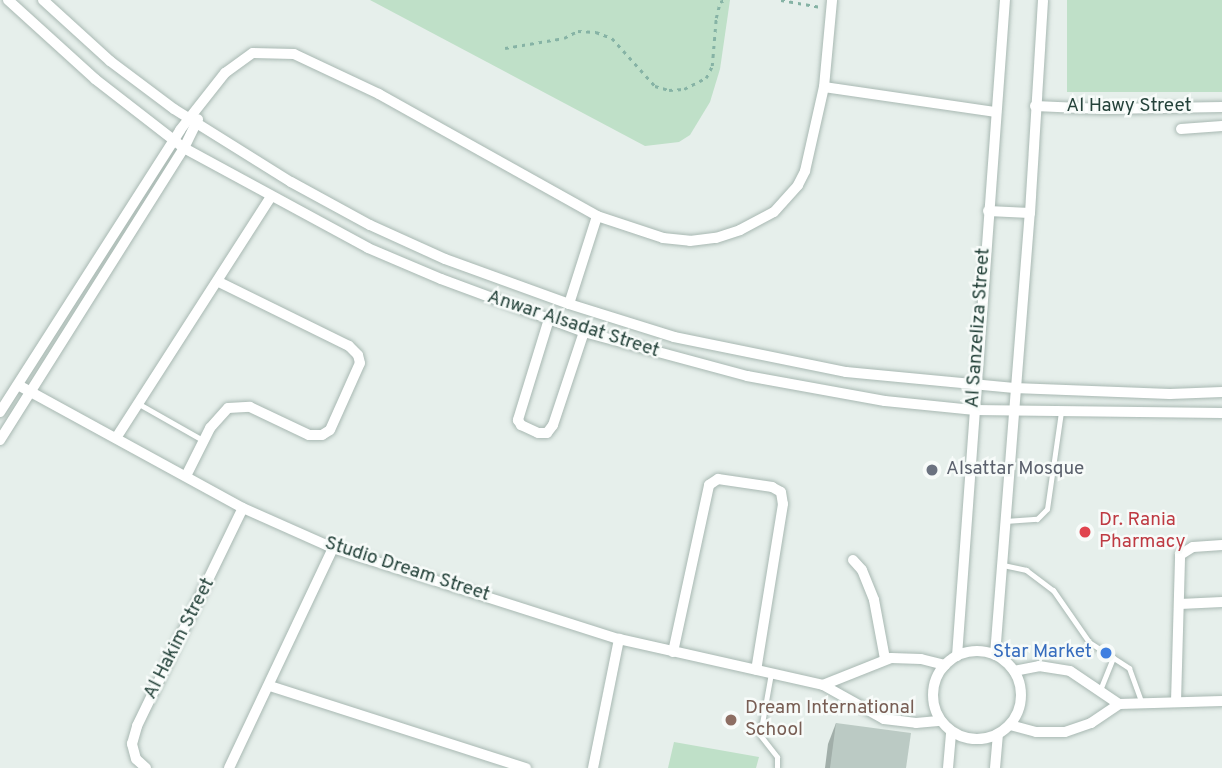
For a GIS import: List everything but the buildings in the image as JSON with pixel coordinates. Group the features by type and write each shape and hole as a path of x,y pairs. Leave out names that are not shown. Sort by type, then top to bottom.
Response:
{"street":[{"name":"Anwar Alsadat Street","path":"8,0 95,79 184,148 368,248 441,279 584,332 644,351 785,384 850,396 973,410 1222,413"},
{"name":"Anwar Alsadat Street","path":"43,0 110,61 193,121 291,182 370,225 457,263 569,304 674,337 775,360 846,372 974,386 1158,394 1222,392"},
{"name":"Al Sanzeliza Street","path":"957,656 974,386 1005,0"},
{"name":"Al Sanzeliza Street","path":"995,655 1014,388 1030,213 1043,0"},
{"path":"0,440 184,148 204,100 235,63 254,53 294,54 379,94 597,216 663,238 690,241 716,238 740,230 774,212 788,199 805,171 824,87 831,5"},
{"path":"824,87 996,112"},
{"name":"Al Hawy Street","path":"1035,106 1103,109 1222,107"},
{"path":"1222,107 1222,116"},
{"path":"1202,108 1204,128"},
{"path":"0,412 173,141 193,121"},
{"path":"1181,129 1222,126"},
{"path":"116,438 219,282 271,197"},
{"path":"988,211 1030,213"},
{"path":"569,304 597,216"},
{"path":"186,476 219,414 239,405 250,407 302,433 322,435 330,430 360,363 358,355 349,346 219,282"},
{"path":"549,319 518,419 521,425 538,433 547,433 553,425 584,332"},
{"name":"Studio Dream Street","path":"18,385 243,508 334,548 619,639 822,685 884,719 916,723 942,721"},
{"path":"673,652 709,485 718,479 772,487 780,492 783,504 756,670"},
{"name":"Al Hakim Street","path":"146,768 136,759 131,744 136,726 243,508"},
{"path":"1176,702 1180,555 1193,547 1222,545"},
{"path":"229,768 334,548"},
{"path":"853,560 862,570 874,600 886,659"},
{"path":"1180,604 1222,602"},
{"path":"593,768 619,639"},
{"path":"970,652 995,655 1014,671 1021,699 1018,713 1010,725 998,734 974,739 951,731 935,707 933,692 937,677 957,656 970,652"},
{"path":"822,685 886,659 921,659 946,665"},
{"path":"1014,671 1039,666 1070,671 1119,704"},
{"path":"270,686 526,768"},
{"path":"1010,725 1036,732 1065,733 1091,723 1119,704 1222,701"},
{"path":"948,768 951,731"},
{"path":"995,768 998,734"}],"lane":[{"path":"139,404 204,441"},
{"path":"1005,521 1037,519 1047,509 1061,412"},
{"path":"1001,565 1026,570 1042,580 1062,602 1089,642 1129,667 1142,703"},
{"path":"1100,692 1114,657"},
{"path":"771,673 760,735 776,757 778,768"}],"path":[{"path":"505,48 564,38 579,31 596,32 612,38 656,86 668,90 684,89 706,78 712,66 716,18 720,2 725,0"},
{"path":"781,0 831,5"}],"green space":[{"path":"370,0 730,0 720,69 710,102 690,135 679,142 645,146"},
{"path":"1067,0 1222,0 1222,92 1067,92"},
{"path":"674,742 759,757 756,768 668,768"}],"place":[{"name":"Alsattar Mosque","path":"932,470"},
{"name":"Dr. Rania Pharmacy","path":"1085,532"},
{"name":"Star Market","path":"1106,653"},
{"name":"Dream International School","path":"731,720"}]}
